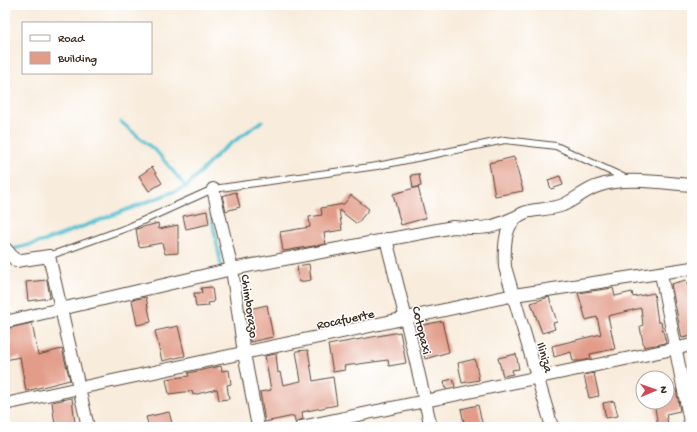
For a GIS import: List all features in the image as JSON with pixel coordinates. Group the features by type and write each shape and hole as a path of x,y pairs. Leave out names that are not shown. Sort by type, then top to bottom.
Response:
{"street":[{"path":"5,322 232,269 386,239 453,228 479,230 499,225 524,213 563,205 599,185 622,181 692,186"},
{"name":"Chimborazo","path":"213,189 232,269 244,353 258,427"},
{"name":"Iliniza","path":"524,213 513,222 504,243 505,267 552,427"},
{"name":"Cotopaxi","path":"386,239 431,427"},
{"path":"5,248 16,261 49,256 88,427"},
{"name":"Rocafuerte","path":"5,404 514,295 661,274 692,268"},
{"path":"661,274 691,427"},
{"path":"301,427 537,379 692,345"}],"lane":[{"path":"49,256 129,227 213,189 377,166 505,140 556,146 633,182"}],"building":[{"path":"514,157 523,191 495,196 489,163"},
{"path":"152,167 162,183 149,191 139,176"},
{"path":"419,174 421,186 413,188 411,175"},
{"path":"560,176 563,185 551,189 548,180"},
{"path":"418,187 426,218 401,225 393,194"},
{"path":"236,192 240,207 226,211 222,196"},
{"path":"351,195 369,209 357,224 339,210 342,230 324,233 326,244 283,251 280,232 310,227 309,217 322,215 321,208 344,204"},
{"path":"207,211 209,224 186,229 183,216"},
{"path":"158,223 159,229 178,225 178,253 165,254 162,243 139,247 136,229"},
{"path":"309,264 311,280 299,282 297,266"},
{"path":"47,280 50,298 28,301 26,282"},
{"path":"686,280 692,305 692,336 682,338 671,284"},
{"path":"212,287 214,302 208,303 209,306 196,307 194,293 202,293 201,288"},
{"path":"613,288 615,296 632,292 633,297 654,293 658,322 661,322 666,343 644,347 640,327 643,325 641,308 608,316 615,349 590,354 591,359 581,361 573,361 571,352 554,357 552,346 601,334 597,317 586,320 578,293"},
{"path":"146,297 151,322 137,325 132,300"},
{"path":"549,297 557,322 553,323 555,329 542,333 531,303"},
{"path":"267,305 273,337 250,342 245,310"},
{"path":"442,321 449,352 425,359 418,326"},
{"path":"32,323 38,355 62,349 70,380 26,391 20,357 5,360 5,329"},
{"path":"178,326 185,356 162,361 155,331"},
{"path":"400,332 406,363 389,366 388,360 344,366 345,370 333,372 328,345"},
{"path":"308,350 313,381 333,377 337,405 302,412 303,419 295,422 294,416 265,422 260,392 271,390 265,356 276,354 278,373 280,372 283,385 301,381 296,351"},
{"path":"516,354 519,369 512,370 513,374 503,376 498,358"},
{"path":"475,359 479,380 462,383 458,363"},
{"path":"221,366 222,371 229,370 231,384 227,385 229,399 219,400 217,389 193,395 192,391 169,394 166,379 189,376 188,373"},
{"path":"594,373 599,396 589,398 584,375"},
{"path":"453,379 455,387 446,389 444,381"},
{"path":"675,389 680,411 666,414 668,424 658,426 655,410 675,410"},
{"path":"72,398 75,423 55,426 52,402"},
{"path":"614,401 618,416 606,418 603,403"},
{"path":"478,405 483,427 465,427 461,409"},
{"path":"169,412 173,427 149,427 146,417"}],"waterway":[{"path":"9,250 45,241 186,187 221,151 262,121"},
{"path":"121,122 158,153 186,187"},
{"path":"209,196 209,204 222,270"}]}
